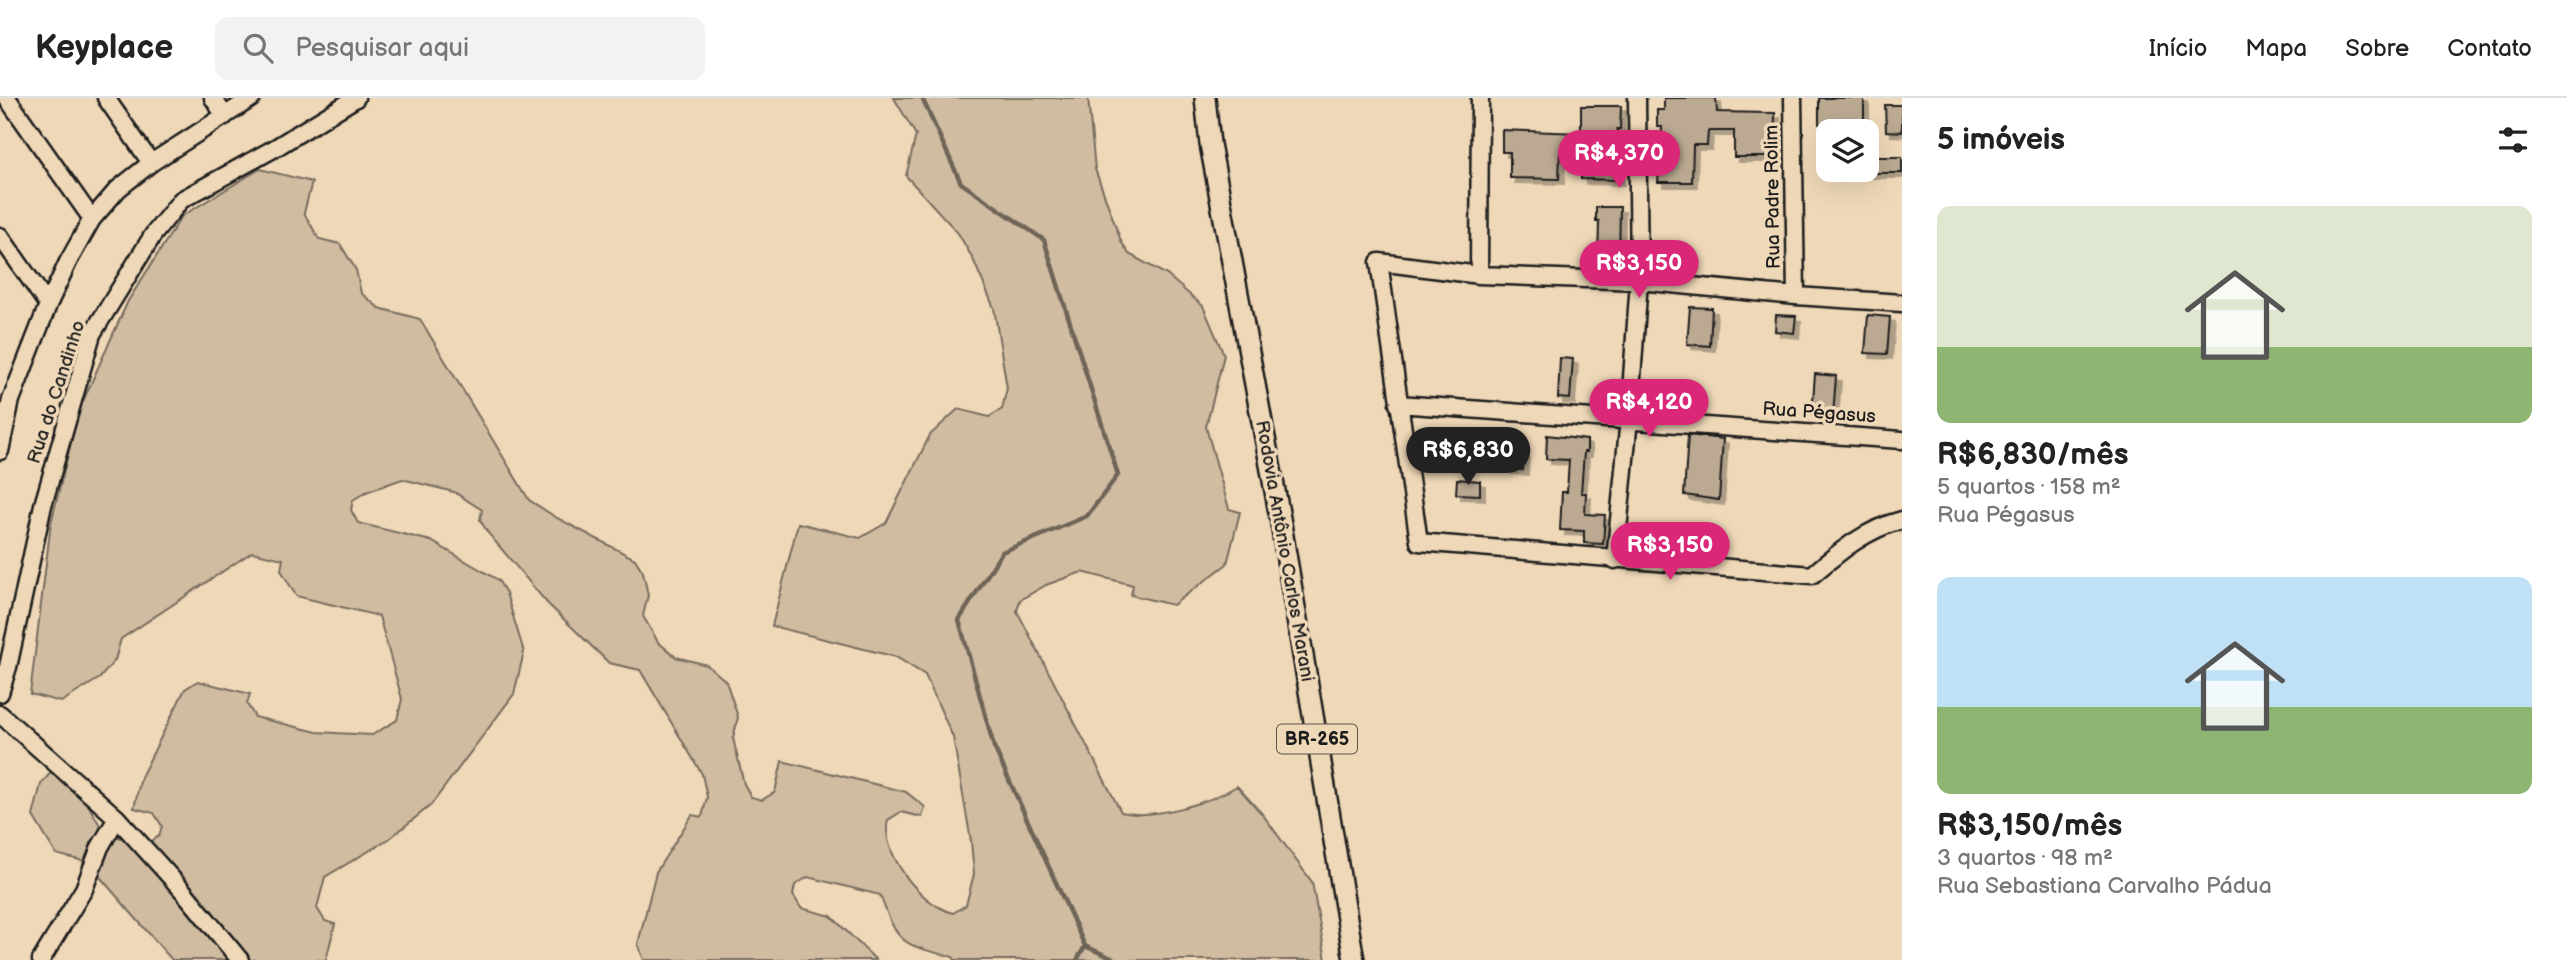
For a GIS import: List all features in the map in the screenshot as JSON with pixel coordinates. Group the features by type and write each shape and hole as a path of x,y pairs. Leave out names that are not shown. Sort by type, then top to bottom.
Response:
{"main road":[{"name":"Rodovia Antônio Carlos Marani","path":"1193,98 1210,144"},
{"name":"Rodovia Antônio Carlos Marani","path":"1205,98 1210,144 1280,518 1354,960"}],"street":[{"path":"7,98 92,219"},
{"path":"106,98 151,163"},
{"path":"213,98 225,116"},
{"path":"0,451 11,400 48,305 92,219 118,189 151,163 252,98"},
{"name":"Rua do Candinho","path":"0,693 43,505 92,334 153,235 181,200 275,148 356,98"},
{"path":"1479,275 1480,98"},
{"path":"1615,560 1639,281 1637,98"},
{"name":"Rua Padre Rolim","path":"1793,98 1796,296"},
{"path":"0,236 48,305"},
{"path":"1902,303 1639,281 1479,275 1379,262 1419,542 1812,575 1847,546 1884,525 1902,520"},
{"path":"0,385 11,400"},
{"name":"Rua Pégasus","path":"1398,404 1902,440"},
{"path":"0,714 117,818 184,892 240,960"},
{"path":"41,960 85,889 100,847 117,818"}],"shaded area":[{"path":"894,98 1088,98 1095,169 1121,241 1129,254 1167,275 1203,306 1224,355 1206,427 1229,509 1240,512 1227,564 1173,605 1131,595 1133,585 1082,572 1046,585 1020,600 1017,611 1121,812 1164,812 1196,804 1237,786 1263,815 1312,882 1326,960 955,960 904,940 892,924 880,895 808,877 795,885 793,895 801,908 831,916 876,960 644,960 638,944 656,872 692,815 702,817 707,797 702,774 640,670 609,663 547,603 488,533 480,520 482,510 454,492 402,479 366,492 353,500 351,510 358,523 431,541 498,580 506,593 524,652 514,694 431,805 389,839 325,877 317,908 325,921 335,924 326,960 172,960 87,862 56,854 33,816 41,784 56,766 84,784 90,808 105,834 146,844 159,836 162,826 154,813 134,808 141,777 185,689 198,681 250,694 247,704 255,717 317,732 372,735 397,720 402,699 379,616 296,596 281,570 283,559 252,552 121,639 115,660 100,678 61,702 30,694 51,523 79,410 128,301 182,216 260,169 312,182 304,213 319,239 340,244 356,270 361,293 379,308 420,319 529,500 557,518 635,559 643,572 648,595 643,616 658,642 676,657 707,665 726,681 738,717 733,738 744,784 751,797 762,800 775,792 782,761 906,792 925,807 922,817 901,812 888,820 890,847 897,862 916,889 928,900 953,913 966,905 974,874 953,737 925,675 896,657 772,626 798,523 860,538 886,523 930,435 958,409 989,417 1002,409 1007,388 994,308 973,259 958,233 906,176 916,135"}],"building":[{"path":"1664,98 1716,98 1717,112 1775,113 1774,157 1734,157 1734,131 1708,131 1707,145 1693,145 1692,182 1658,182 1662,127 1657,127 1657,110 1664,110"},
{"path":"1819,98 1864,98 1864,119 1819,119"},
{"path":"1885,105 1902,105 1902,132 1886,131"},
{"path":"1581,106 1621,106 1620,129 1617,129 1619,180 1581,179 1581,154 1560,154 1559,179 1510,178 1510,152 1502,152 1502,130 1581,133"},
{"path":"1879,157 1902,157 1902,173 1879,173"},
{"path":"1596,207 1620,207 1619,261 1598,260 1599,221 1596,221"},
{"path":"1690,307 1712,308 1710,346 1687,344"},
{"path":"1776,315 1796,316 1794,333 1775,331"},
{"path":"1868,315 1890,317 1887,354 1865,353"},
{"path":"1560,358 1573,359 1570,399 1558,398"},
{"path":"1815,374 1836,376 1833,416 1812,414"},
{"path":"1547,435 1587,440 1581,493 1586,493 1585,514 1605,515 1603,544 1584,543 1584,531 1560,530 1562,492 1567,492 1569,460 1546,459"},
{"path":"1688,435 1723,439 1719,500 1684,495"},
{"path":"1508,444 1524,445 1523,470 1507,469"},
{"path":"1457,479 1480,481 1480,495 1456,494"}],"waterway":[{"path":"922,98 961,183 1044,240 1118,475 1087,516 1002,552 959,620 994,747 1085,946 1077,960"},
{"path":"1085,946 1116,960"}]}
